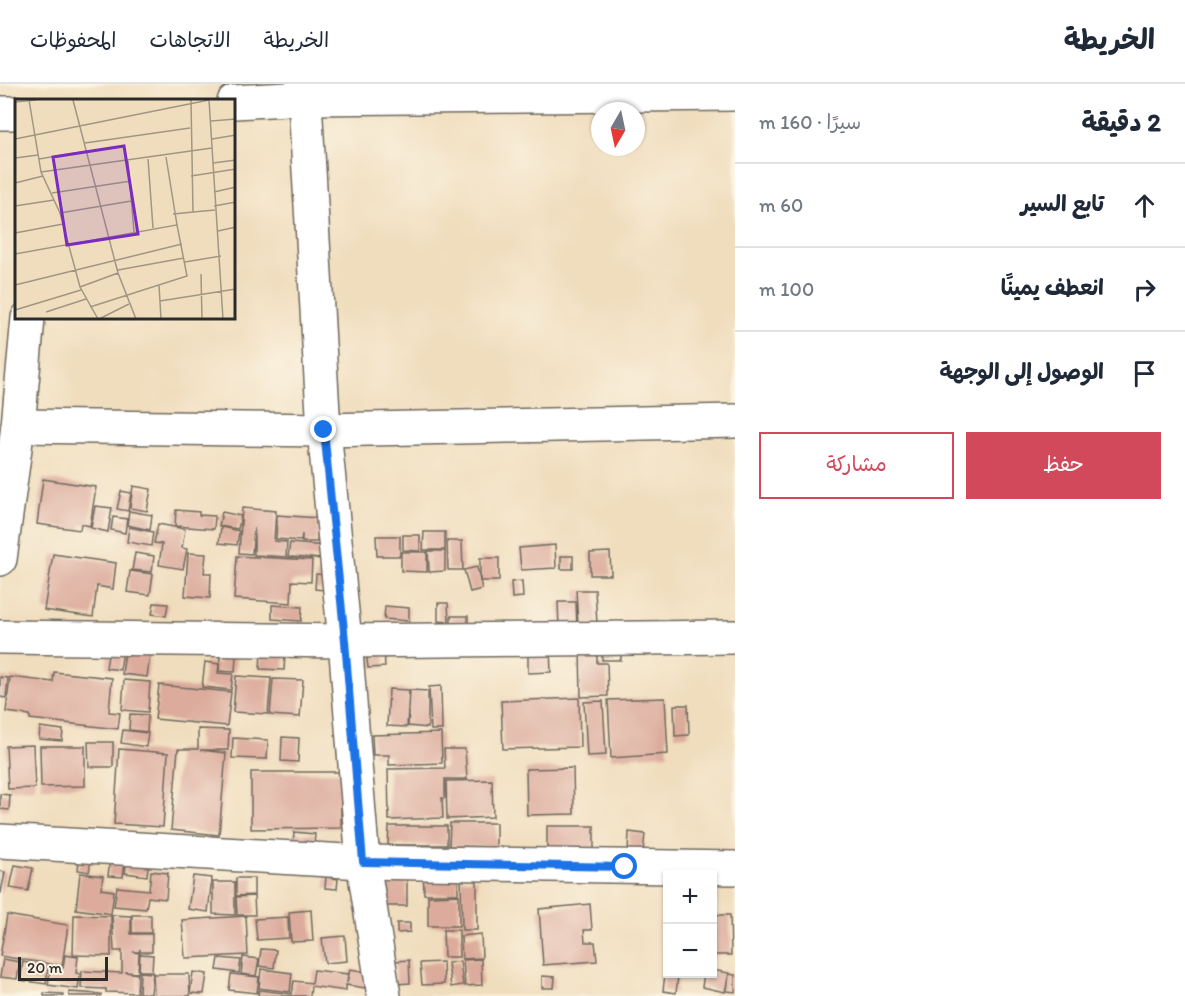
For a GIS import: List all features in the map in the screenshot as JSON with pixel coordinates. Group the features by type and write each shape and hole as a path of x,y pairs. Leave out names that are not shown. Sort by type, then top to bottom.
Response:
{"street":[{"path":"236,102 305,91 735,92 734,84"},
{"path":"305,91 324,430 345,641 363,862 384,996"},
{"path":"0,559 18,426 27,320"},
{"path":"18,426 324,430 735,421"},
{"path":"0,637 345,641 735,637"},
{"path":"0,841 363,862 735,868"}],"building":[{"path":"43,479 96,487 90,526 81,524 80,530 37,524"},
{"path":"133,486 151,489 147,511 130,508"},
{"path":"121,491 131,493 128,511 117,509"},
{"path":"95,506 112,508 108,532 91,528"},
{"path":"242,508 276,511 274,541 287,542 286,557 254,555 254,528 252,554 239,553"},
{"path":"176,510 215,516 214,529 175,526"},
{"path":"129,511 152,515 150,530 127,525"},
{"path":"222,512 241,516 238,529 219,526"},
{"path":"277,515 318,518 317,542 302,542 302,534 301,541 276,539"},
{"path":"113,517 127,519 125,533 111,530"},
{"path":"158,524 185,529 182,548 187,549 183,569 159,565 162,544 154,543"},
{"path":"129,527 153,532 151,546 127,542"},
{"path":"221,527 239,531 237,545 219,543"},
{"path":"424,532 445,532 445,550 423,550"},
{"path":"403,535 420,535 420,551 403,550"},
{"path":"376,536 400,536 400,556 377,556"},
{"path":"447,541 462,541 463,570 448,570"},
{"path":"290,543 326,546 325,559 288,557"},
{"path":"555,545 556,568 521,570 519,548"},
{"path":"428,551 445,551 445,571 429,572"},
{"path":"401,552 427,552 427,572 401,571"},
{"path":"610,552 611,575 590,575 590,553"},
{"path":"135,553 154,556 152,572 132,570"},
{"path":"188,553 206,554 204,573 211,573 210,598 185,596"},
{"path":"53,554 116,563 113,589 97,586 93,617 44,610"},
{"path":"237,556 312,560 311,582 292,581 291,603 234,599"},
{"path":"561,556 573,556 573,569 561,569"},
{"path":"480,558 499,558 499,581 480,581"},
{"path":"477,567 482,589 470,592 464,570"},
{"path":"130,571 153,574 150,595 127,592"},
{"path":"316,574 325,575 324,590 315,589"},
{"path":"522,581 523,597 512,598 511,582"},
{"path":"576,590 595,590 597,624 578,625"},
{"path":"558,602 576,602 577,628 559,628"},
{"path":"154,603 168,604 166,616 152,614"},
{"path":"438,603 448,603 449,622 438,621"},
{"path":"272,605 302,607 301,621 272,619"},
{"path":"385,606 409,608 409,621 384,619"},
{"path":"451,616 468,616 468,631 451,631"},
{"path":"109,649 123,651 120,670 106,668"},
{"path":"384,649 385,667 368,668 366,650"},
{"path":"550,650 551,672 528,673 528,651"},
{"path":"597,651 597,663 607,663 608,696 581,697 580,652"},
{"path":"125,652 150,655 147,677 122,674"},
{"path":"261,652 285,654 284,670 260,669"},
{"path":"602,653 621,653 621,660 602,660"},
{"path":"220,655 236,656 235,672 219,671"},
{"path":"205,662 219,664 218,673 233,674 231,690 202,687"},
{"path":"54,672 112,678 109,712 120,713 118,729 30,719 30,715 6,712 10,677 53,682"},
{"path":"236,676 271,678 268,714 233,712"},
{"path":"0,677 8,678 6,698 0,697"},
{"path":"273,679 303,680 300,717 270,715"},
{"path":"124,680 150,682 148,712 122,710"},
{"path":"159,685 231,692 227,726 155,719"},
{"path":"441,686 442,730 431,730 429,687"},
{"path":"389,689 409,690 407,727 387,726"},
{"path":"410,690 428,691 428,728 408,726"},
{"path":"579,698 580,747 503,749 501,701"},
{"path":"665,698 668,754 611,758 608,700"},
{"path":"603,701 606,755 587,756 584,702"},
{"path":"674,705 688,705 689,735 675,736"},
{"path":"130,714 148,715 147,732 129,730"},
{"path":"40,727 63,730 62,741 39,739"},
{"path":"198,729 229,730 228,750 200,750 226,753 219,835 171,830 178,749 198,749"},
{"path":"123,730 148,733 146,747 121,743"},
{"path":"441,733 442,763 389,765 389,755 373,755 372,735"},
{"path":"282,737 299,738 298,762 281,761"},
{"path":"233,738 268,740 267,759 232,758"},
{"path":"88,742 113,742 113,767 89,767"},
{"path":"33,745 35,788 8,789 6,746"},
{"path":"40,746 85,746 85,786 41,787"},
{"path":"119,749 168,753 163,827 114,824"},
{"path":"444,749 465,749 467,779 445,779 445,798 442,798 443,818 389,820 388,769 445,768"},
{"path":"573,768 574,814 527,815 526,769"},
{"path":"251,772 341,772 341,828 251,829"},
{"path":"492,780 493,817 447,819 446,781"},
{"path":"0,794 10,795 9,810 0,809"},
{"path":"450,823 496,823 496,847 449,846"},
{"path":"389,826 447,826 447,845 388,845"},
{"path":"547,826 594,826 594,849 547,849"},
{"path":"294,832 315,834 314,845 293,844"},
{"path":"629,832 645,834 643,852 628,851"},
{"path":"127,857 149,859 147,876 125,873"},
{"path":"110,858 125,860 123,877 108,876"},
{"path":"79,859 91,860 89,872 78,870"},
{"path":"15,865 33,868 28,891 10,888"},
{"path":"407,866 407,906 377,906 377,867"},
{"path":"423,868 458,868 458,894 424,894"},
{"path":"0,871 5,872 1,893 0,893"},
{"path":"151,871 168,873 166,899 148,897 146,909 114,906 117,887 149,890"},
{"path":"80,873 103,876 101,889 114,891 111,914 76,909"},
{"path":"193,876 212,878 208,912 188,909"},
{"path":"326,877 338,879 337,889 325,888"},
{"path":"236,878 254,878 254,895 236,896"},
{"path":"461,879 477,879 477,930 462,930"},
{"path":"213,882 235,882 235,915 213,914"},
{"path":"459,895 459,926 428,926 428,896"},
{"path":"254,896 255,915 237,915 236,897"},
{"path":"590,904 592,930 584,930 585,942 595,942 597,961 543,965 539,909"},
{"path":"311,910 313,941 291,942 289,912"},
{"path":"7,915 68,925 62,966 0,956"},
{"path":"74,915 111,916 111,956 73,955"},
{"path":"112,915 131,916 131,934 152,934 152,952 140,952 140,949 139,952 133,952 139,953 138,973 125,972 138,974 137,993 81,988 82,971 122,973 122,951 114,951"},
{"path":"132,915 151,915 151,933 132,933"},
{"path":"717,915 730,915 731,955 717,955"},
{"path":"246,916 248,955 185,958 182,920"},
{"path":"288,917 289,938 257,940 255,919"},
{"path":"397,923 410,923 410,932 397,933"},
{"path":"443,930 459,930 459,957 444,957"},
{"path":"481,934 482,958 462,959 461,936"},
{"path":"345,936 347,961 325,963 322,938"},
{"path":"261,949 276,950 274,968 259,966"},
{"path":"140,954 153,955 152,971 139,971"},
{"path":"65,955 78,957 76,973 80,974 78,989 48,985 51,966 63,968"},
{"path":"243,957 259,959 256,976 241,974"},
{"path":"219,958 241,960 239,973 217,970"},
{"path":"3,959 20,962 17,979 0,977"},
{"path":"481,959 482,985 465,986 463,960"},
{"path":"409,960 410,983 396,984 395,961"},
{"path":"460,961 463,985 451,987 448,963"},
{"path":"23,962 48,967 46,984 20,980"},
{"path":"443,962 444,984 422,985 420,963"},
{"path":"261,969 292,973 290,992 259,988"},
{"path":"350,969 367,972 365,988 346,985 346,991 311,986 310,996 258,996 259,990 292,994 294,981 312,983 314,970 348,974 347,983"},
{"path":"717,971 729,973 725,992 702,987 703,978 717,978"},
{"path":"140,972 153,973 151,994 139,993"},
{"path":"193,972 207,974 204,994 190,993"},
{"path":"153,974 189,974 190,996 154,996"},
{"path":"231,974 259,977 257,993 229,990"},
{"path":"729,974 735,975 735,992 727,991"},
{"path":"542,976 555,977 554,988 542,988"},
{"path":"665,978 678,978 676,993 663,991"},
{"path":"69,992 101,994 101,996 69,996"},
{"path":"44,993 63,994 63,996 44,996"}],"route":[{"path":"324,430 345,641 363,862 625,867"}]}
